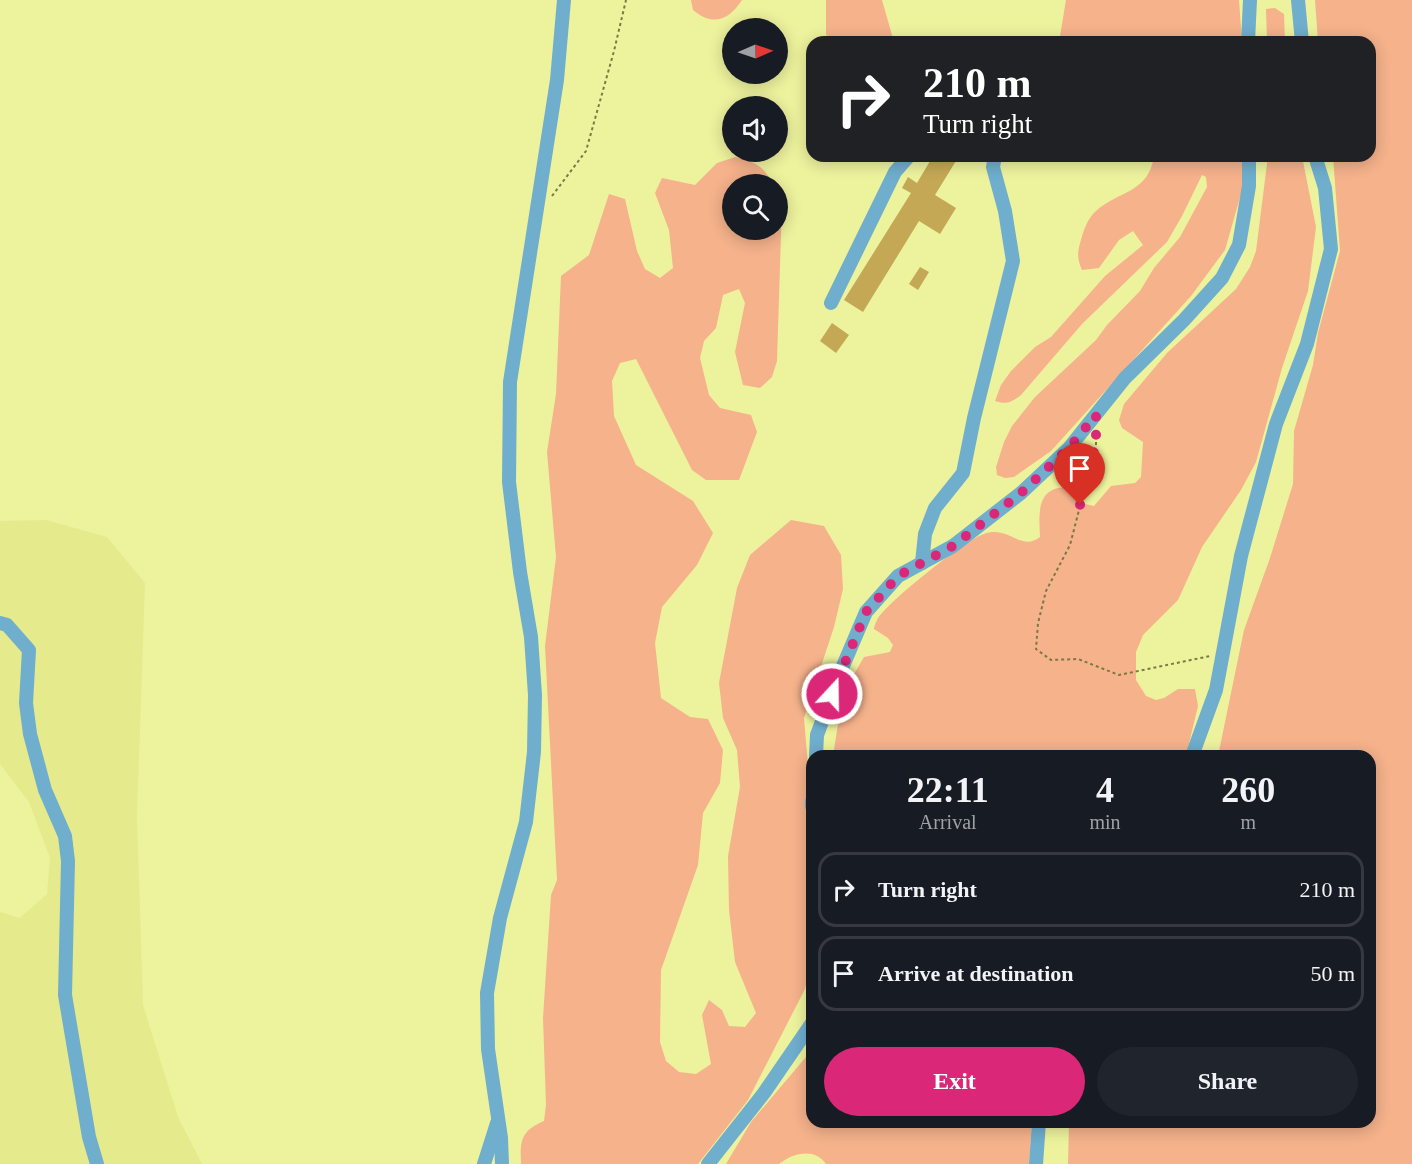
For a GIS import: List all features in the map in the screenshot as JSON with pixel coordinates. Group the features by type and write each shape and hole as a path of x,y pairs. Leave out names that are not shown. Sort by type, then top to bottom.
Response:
{"lane":[{"path":"502,1164 499,1118 489,1049 487,993 500,918 526,822 534,752 535,695 531,637 509,482 510,382 557,80 564,0"},
{"path":"1248,36 1250,0"},
{"path":"1298,0 1301,36"},
{"path":"831,303 895,172 904,162"},
{"path":"922,563 925,534 935,508 963,473 974,417 1013,261 1005,211 993,167 994,162"},
{"path":"816,750 817,735 866,612 898,576 953,546 1021,493 1069,448 1125,378 1184,320 1222,278 1239,245 1249,186 1249,162"},
{"path":"1194,750 1216,690 1244,545 1276,424 1307,344 1330,249 1325,188 1317,162"},
{"path":"0,623 7,625 29,650 26,703 30,734 45,790 65,836 68,861 65,994 89,1137 97,1164"},
{"path":"708,1164 764,1093 806,1032"},
{"path":"484,1164 499,1118"},
{"path":"1036,1164 1039,1128"}],"path":[{"path":"550,198 586,151 626,0"},
{"path":"1096,415 1096,444 1070,545 1046,591 1038,623 1036,649 1051,660 1078,659 1119,675 1210,656 1222,660"}],"shaded area":[{"path":"691,0 742,0 732,12 720,19 707,18 693,10"},
{"path":"826,0 882,0 892,36 827,36"},
{"path":"1066,0 1239,0 1242,36 1060,36"},
{"path":"1315,0 1412,0 1412,1164 1068,1164 1069,1128 1376,1128 1376,750 1219,750 1244,630 1293,484 1294,431 1313,365 1318,333 1340,251 1333,162 1376,162 1376,36 1318,36"},
{"path":"1275,8 1284,14 1285,36 1267,36 1266,9"},
{"path":"722,161 750,162 758,165 767,174 722,174 722,240 781,240 777,361 772,377 760,388 743,385 735,352 745,303 739,289 723,295 716,328 704,341 700,358 709,395 720,408 751,415 757,432 739,480 706,480 692,470 636,359 620,363 612,381 614,416 636,465 693,501 713,533 697,565 662,607 655,643 661,698 690,717 708,719 723,750 720,783 703,813 698,865 661,970 660,1042 666,1061 679,1072 696,1074 711,1064 702,1015 709,1000 722,1010 729,1026 745,1027 756,1013 735,962 729,910 728,856 740,787 737,750 723,718 719,683 737,588 750,555 791,520 824,526 841,555 843,589 834,627 804,718 807,750 806,985 748,1100 698,1164 521,1164 523,1137 544,1121 546,1105 543,1018 551,895 557,880 545,646 556,557 547,452 556,394 561,276 589,255 609,194 625,199 637,251 645,269 660,278 673,268 669,230 655,193 662,178 695,185 717,163"},
{"path":"1152,162 1244,162 1243,187 1225,250 1191,296 1051,451 1014,477 1005,478 997,475 996,467 1012,426 1035,397 1096,340 1107,325 1140,291 1154,268 1180,237 1207,187 1206,177 1202,175 1167,242 1082,324 1021,395 1009,402 995,401 1001,385 1011,371 1035,347 1051,337 1105,276 1143,245 1133,231 1119,240 1099,268 1082,270 1079,262 1080,245 1091,217 1105,204 1139,185"},
{"path":"1267,162 1303,162 1316,227 1308,291 1282,368 1256,462 1241,490 1202,547 1178,600 1143,635 1136,652 1136,680 1146,696 1156,700 1178,689 1195,689 1198,706 1187,750 834,750 846,688 864,657 890,652 893,645 888,638 874,629 877,620 895,600 944,559 984,534 1000,533 1027,542 1040,537 1041,504 1044,497 1056,488 1066,487 1085,504 1094,506 1111,486 1135,483 1141,477 1143,442 1122,428 1119,420 1124,404 1167,353 1236,289 1250,267 1256,251"},
{"path":"46,520 107,537 145,583 137,817 143,1005 178,1117 202,1164 0,1164 0,912 20,918 47,894 50,858 29,802 0,764 0,521"},
{"path":"806,1057 806,1128 1032,1128 1029,1164 826,1164 816,1155 803,1154 790,1157 779,1164 726,1164 751,1122"}],"building":[{"path":"929,162 955,162 935,195 956,208 940,234 919,221 863,312 844,300 911,193 902,188 908,177 917,183"},
{"path":"920,267 929,272 918,290 909,284"},
{"path":"832,323 849,335 836,353 820,341"}],"route":[{"path":"832,694 866,612 898,576 953,546 1021,493 1069,448 1096,415 1096,444 1080,505"}]}
